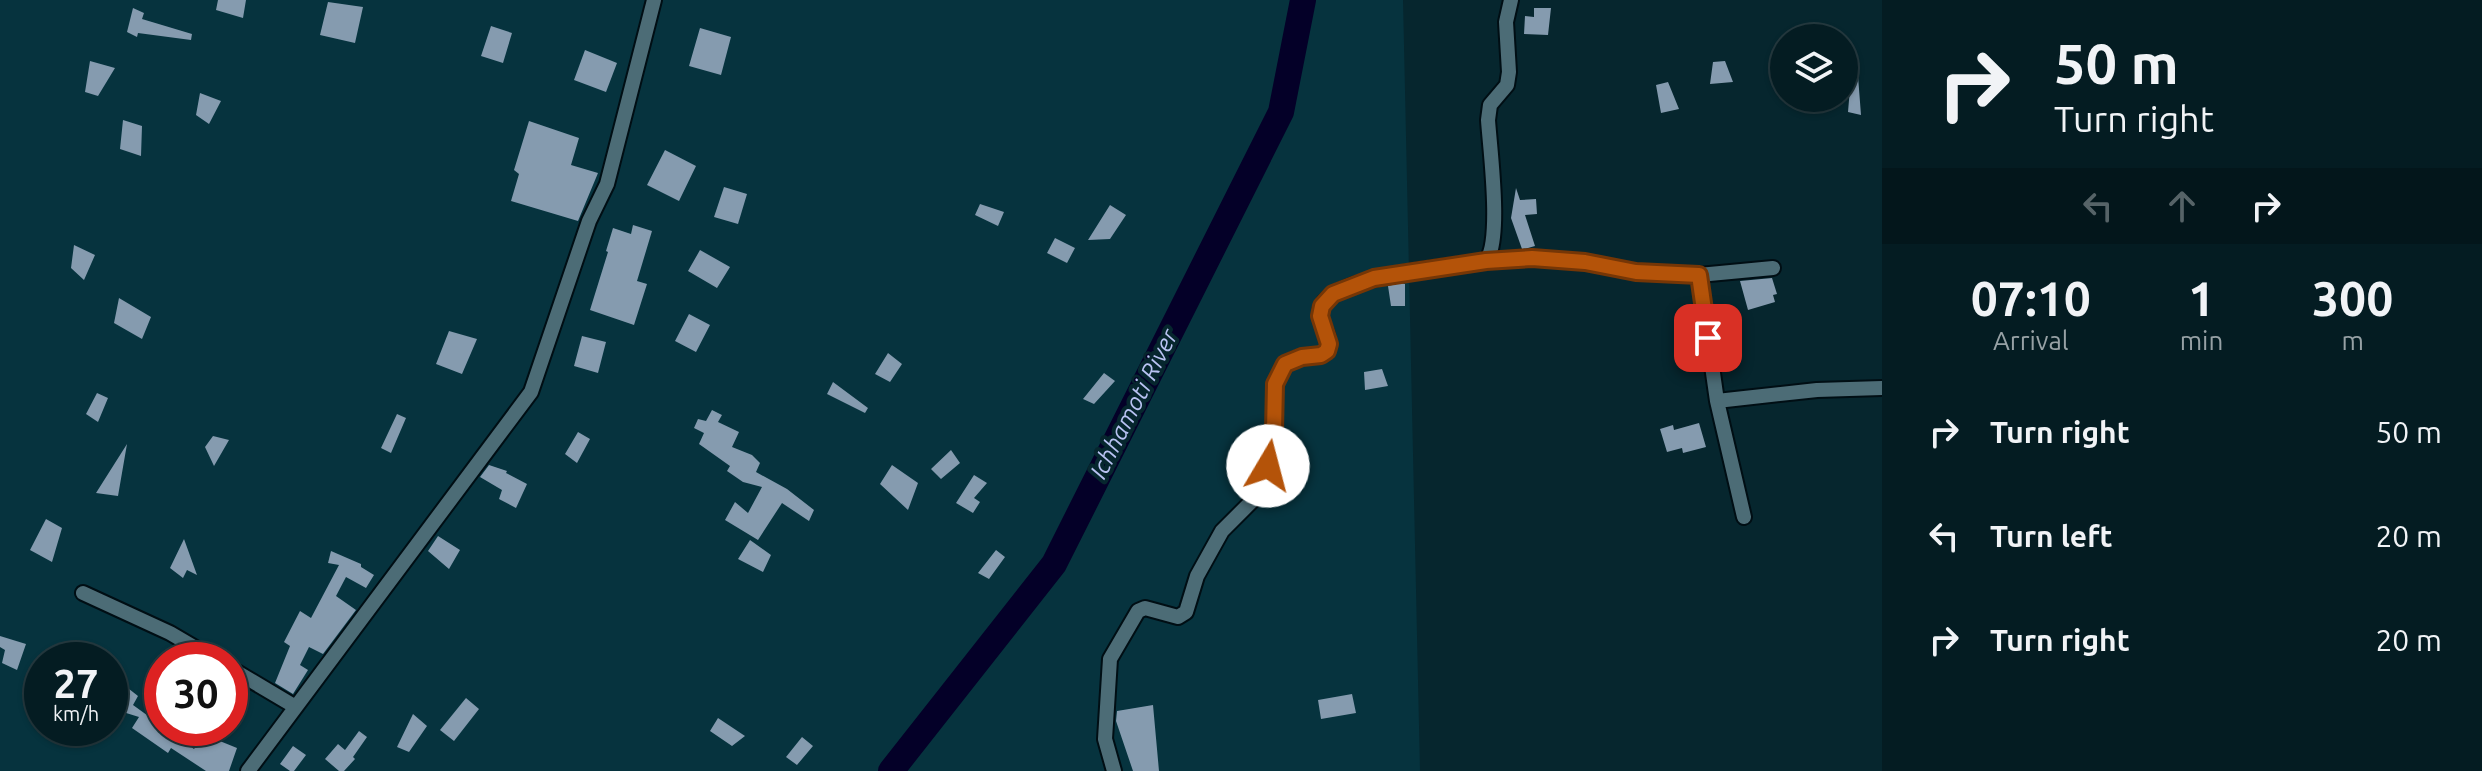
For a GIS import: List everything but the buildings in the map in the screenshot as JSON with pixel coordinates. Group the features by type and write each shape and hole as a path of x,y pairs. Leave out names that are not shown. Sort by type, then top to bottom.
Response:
{"street":[{"path":"248,771 531,392 589,221 607,184 654,0"},
{"path":"1486,261 1492,253 1494,229 1488,120 1490,105 1507,85 1506,22 1511,0"},
{"path":"1114,771 1105,739 1110,659 1138,611 1145,608 1178,617 1186,612 1197,576 1222,531 1252,501 1268,466 1274,431 1275,384 1285,364 1327,351 1329,344 1320,316 1322,306 1333,294 1374,278 1486,261 1545,259 1585,262 1636,272 1699,275 1773,268"},
{"path":"1699,275 1717,401 1744,517"},
{"path":"1717,401 1817,390 1882,388"},
{"path":"83,593 185,642"},
{"path":"248,679 294,706"}],"shaded area":[{"path":"0,0 1403,0 1420,771 0,771"}],"waterway":[{"name":"Ichhamoti River","path":"891,771 1054,564 1281,112 1303,0"}],"route":[{"path":"1268,466 1274,431 1275,384 1285,364 1327,351 1329,344 1320,316 1322,306 1333,294 1374,278 1486,261 1532,258 1585,262 1636,272 1699,275 1708,338"}]}
